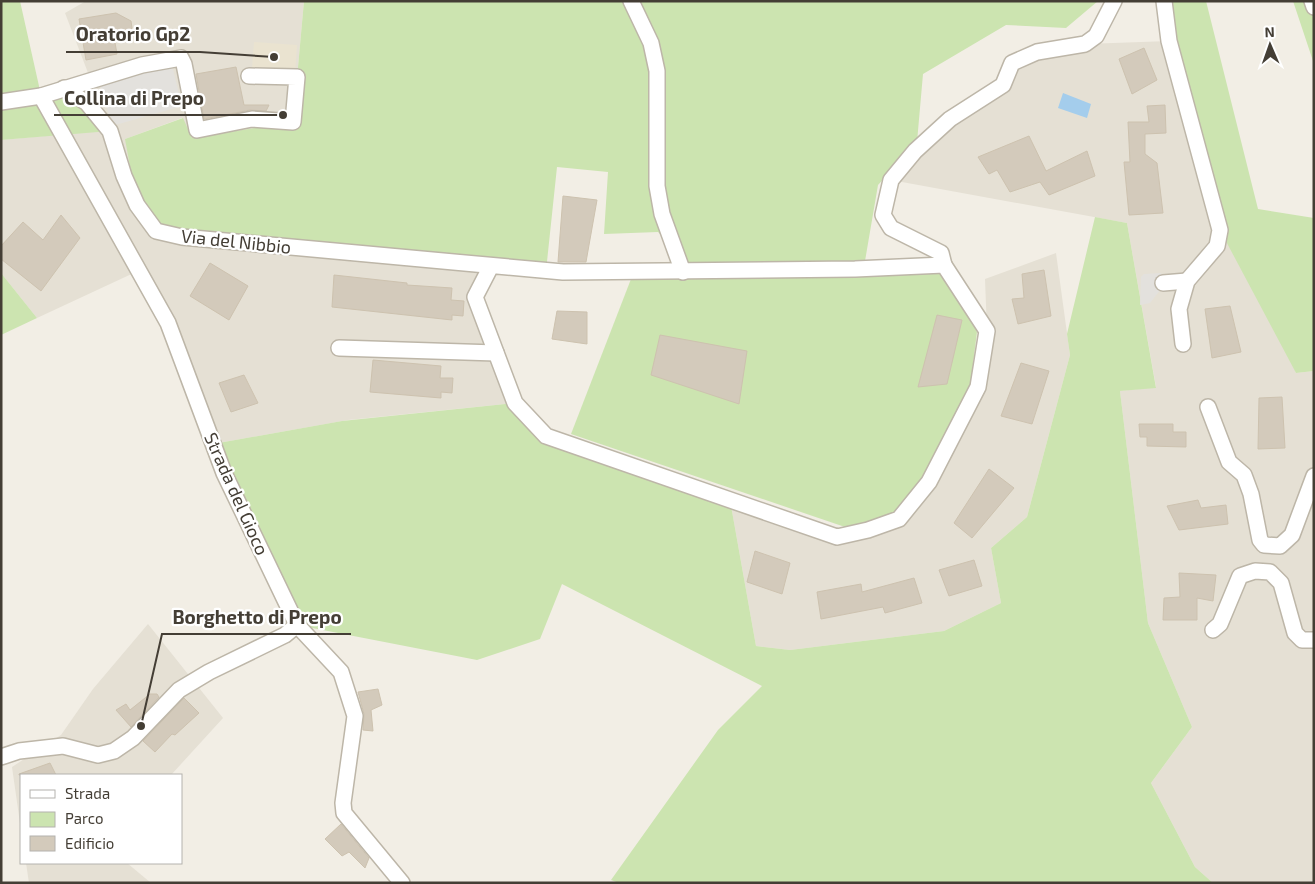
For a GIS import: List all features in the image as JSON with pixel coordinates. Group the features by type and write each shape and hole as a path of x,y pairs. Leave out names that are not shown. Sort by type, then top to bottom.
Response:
{"street":[{"path":"631,1 651,43 655,62 657,186 662,214 683,272"},
{"path":"490,268 475,297 515,403 546,436 837,537 868,530 899,519 930,482 978,387 987,331 944,265 941,253 891,228 883,215 891,180 915,151 950,119 1004,85 1012,63 1037,52 1085,44 1096,36 1114,1"},
{"path":"1164,1 1169,41 1220,230 1218,246 1187,281 1179,309 1184,344"},
{"path":"1312,1 1314,8"},
{"path":"1,102 41,96 142,65 181,58 184,64 197,130 252,119 293,122 298,77 249,76"},
{"name":"Via del Nibbio","path":"64,88 86,103 110,131 124,176 137,205 156,231 182,237 490,268 563,272 855,269 944,265"},
{"name":"Strada del Gioco","path":"41,96 168,323 224,473 297,625 341,672 349,693 354,716 343,803 344,813 402,883"},
{"path":"1163,283 1187,281"},
{"path":"339,348 496,354"},
{"path":"1208,407 1229,462 1244,475 1251,494 1260,540 1264,544 1280,546 1292,535 1314,476"},
{"path":"1213,630 1220,624 1240,576 1255,572 1270,572 1281,583 1295,633 1302,640 1314,640"},
{"path":"1,757 18,750 63,746 98,755 114,750 133,738 179,690 209,672 285,635 297,625"}],"shaded area":[{"path":"86,1 304,1 293,122 192,138 182,118 125,139 490,268 475,297 515,403 348,420 213,444 138,271 37,318 1,273 1,140 110,130 65,13"},
{"path":"1169,41 1296,373 1314,371 1314,883 1213,883 1195,867 1151,783 1192,727 1148,623 1120,391 1156,387 1127,223 891,180 915,151 1003,85 1012,63 1085,44"},
{"path":"254,42 297,45 295,72 252,69"},
{"path":"172,65 182,106 112,126 100,84"},
{"path":"1056,253 1070,355 1027,517 991,548 1001,603 944,631 790,650 756,646 730,500 837,537 978,387 987,331 985,279"},
{"path":"1161,273 1163,283 1161,289 1150,303 1140,305 1141,277 1144,274"},
{"path":"148,624 223,718 172,774 20,774 20,823 12,767 61,735 93,689"},
{"path":"26,864 128,864 151,883 29,883"}],"green space":[{"path":"1,1 20,1 41,95 64,88 110,131 1,140"},
{"path":"304,1 1098,1 1066,28 1006,25 923,74 917,142 878,185 865,261 690,264 658,232 604,234 608,172 557,167 546,271 156,231 137,205 125,139 183,118 192,138 293,122"},
{"path":"1164,1 1206,1 1258,209 1314,218 1314,371 1296,373 1220,230"},
{"path":"1293,1 1314,1 1314,64"},
{"path":"1095,217 1127,223 1156,388 1120,391 1148,623 1192,727 1151,783 1195,867 1213,883 619,883 611,880 718,730 762,686 562,584 540,639 477,660 297,625 213,444 342,421 515,403 546,436 730,500 756,646 790,650 944,631 1001,603 991,548 1027,517 1070,355 1067,334"},
{"path":"946,267 977,332 969,396 903,514 848,528 571,434 631,279"},
{"path":"1,273 37,318 1,335"}],"water":[{"path":"1063,93 1091,104 1087,118 1058,108"}],"building":[{"path":"116,13 131,21 132,28 127,34 114,37 117,54 86,60 79,19"},
{"path":"1144,48 1157,80 1132,94 1119,59"},
{"path":"236,67 244,105 269,105 266,111 250,110 204,119 196,74"},
{"path":"1165,105 1166,133 1145,134 1145,154 1157,163 1163,213 1129,215 1124,162 1130,162 1128,122 1149,122 1147,106"},
{"path":"1029,136 1046,171 1087,151 1095,176 1049,195 1040,182 1010,192 997,170 989,174 978,157"},
{"path":"563,196 597,200 586,262 558,262"},
{"path":"61,215 80,238 41,291 1,259 1,246 23,222 43,240"},
{"path":"210,263 248,286 229,320 190,296"},
{"path":"1044,270 1051,316 1018,324 1012,299 1024,298 1022,274"},
{"path":"334,275 407,283 407,285 452,288 451,300 464,301 463,316 452,315 452,320 332,307"},
{"path":"1230,306 1241,352 1212,358 1205,309"},
{"path":"557,311 587,312 587,344 552,339"},
{"path":"937,315 962,320 947,384 918,387"},
{"path":"660,335 747,351 739,404 651,375"},
{"path":"373,360 441,366 440,378 453,378 452,393 441,392 441,398 370,392"},
{"path":"1021,363 1049,371 1032,424 1001,416"},
{"path":"244,375 258,403 231,412 219,383"},
{"path":"1282,397 1285,448 1258,449 1259,398"},
{"path":"1139,424 1173,424 1173,432 1186,432 1186,447 1147,446 1147,437 1140,437"},
{"path":"989,469 1014,488 972,538 954,523"},
{"path":"1198,500 1201,508 1226,505 1228,524 1179,530 1167,506"},
{"path":"755,551 790,563 782,594 747,582"},
{"path":"974,560 982,586 949,596 939,570"},
{"path":"1179,573 1216,575 1213,601 1197,598 1197,620 1163,620 1164,598 1180,597"},
{"path":"914,578 922,603 885,613 883,607 821,619 817,592 861,584 862,592"},
{"path":"378,689 382,705 371,710 373,731 363,730 364,714 358,692"},
{"path":"150,694 157,694 159,697 131,727 116,710 126,704 130,710"},
{"path":"184,698 199,713 175,735 172,734 155,752 143,741"},
{"path":"50,763 56,774 19,775"},
{"path":"341,824 369,858 365,868 349,852 342,856 325,839"}],"place":[{"name":"Oratorio Gp2","path":"274,57"},
{"name":"Collina di Prepo","path":"283,115"},
{"name":"Borghetto di Prepo","path":"141,726"}]}
